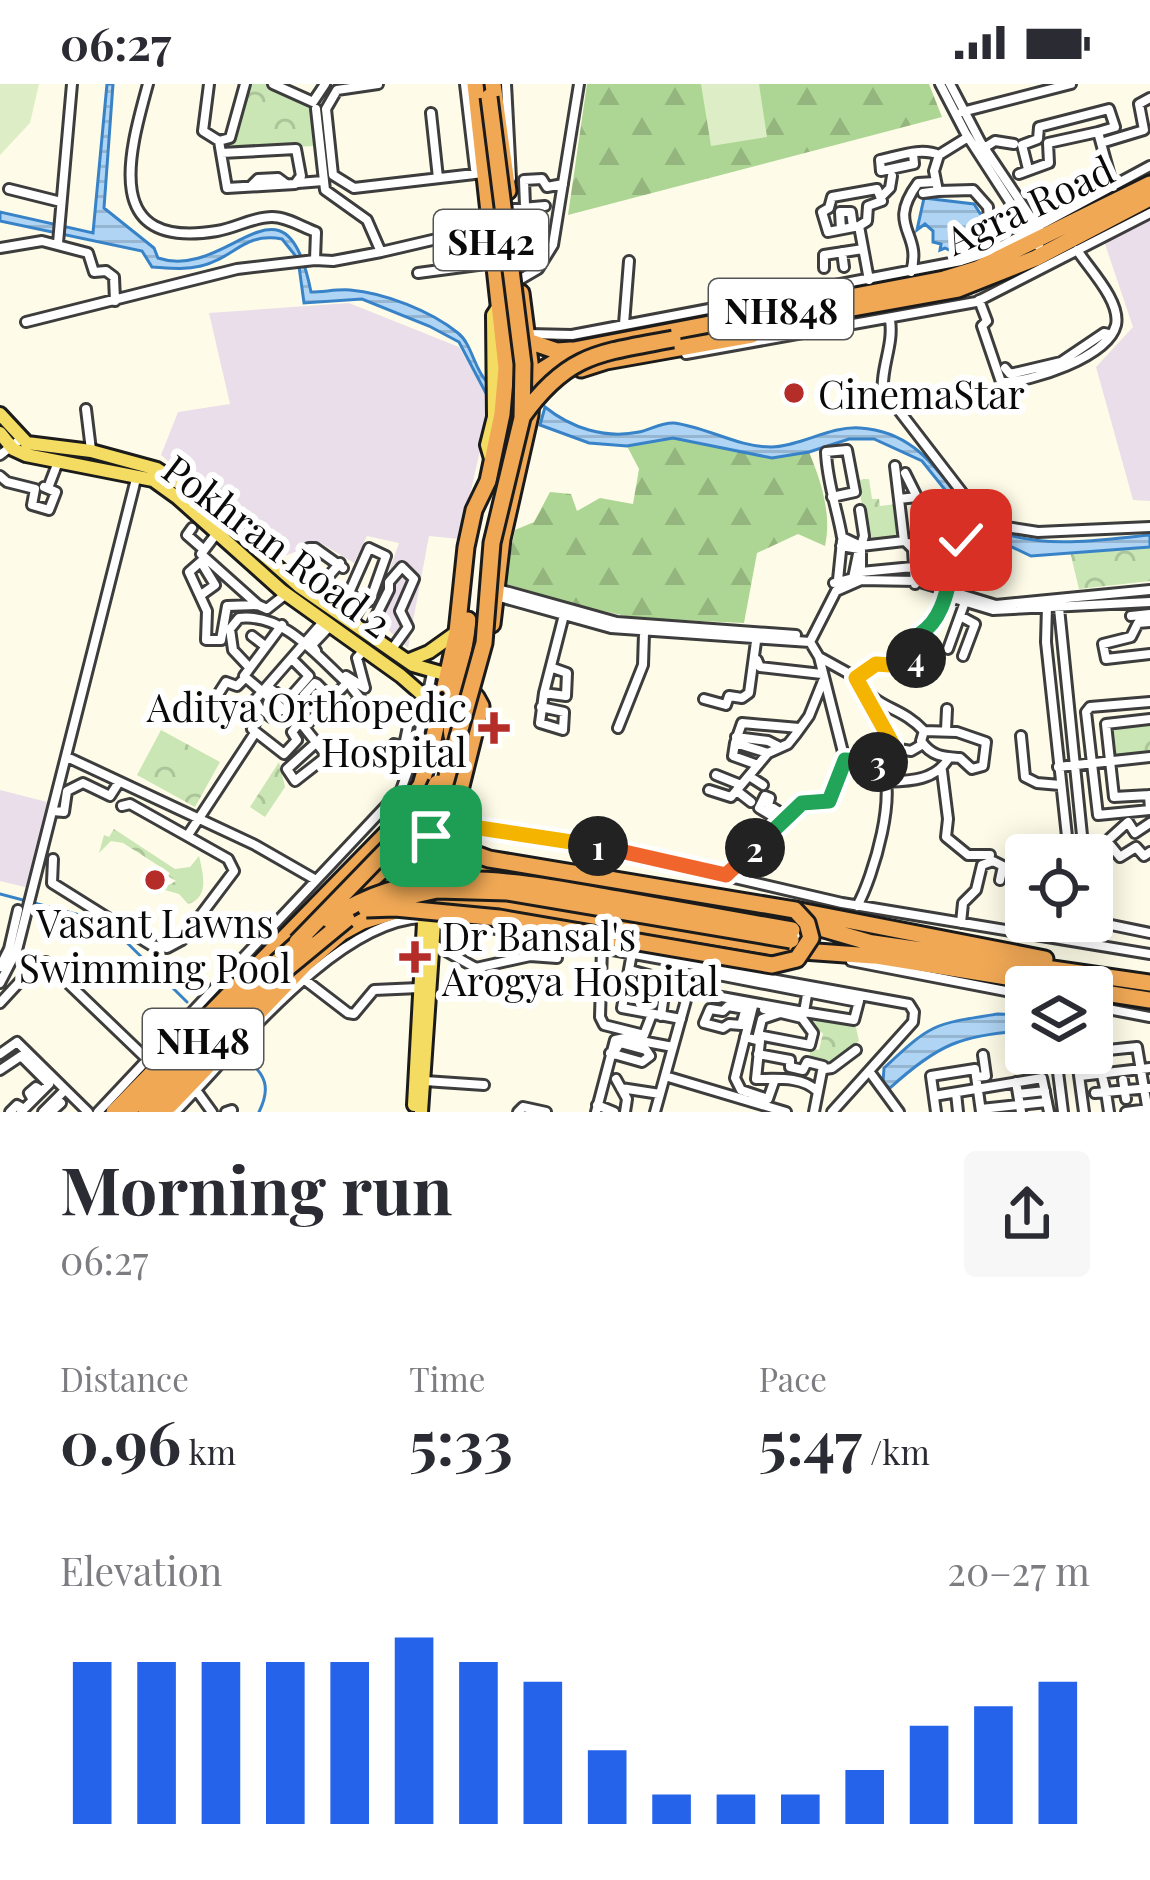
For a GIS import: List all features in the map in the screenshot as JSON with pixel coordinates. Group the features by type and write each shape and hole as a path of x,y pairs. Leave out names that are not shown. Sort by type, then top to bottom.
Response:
{"highway":[{"name":"SH42","path":"484,88 483,173 496,311 526,417"},
{"name":"SH42","path":"484,88 518,208 514,283 527,338 519,381 502,414"},
{"path":"341,908 425,833 439,810 476,698 502,539 523,449 523,364 484,88"},
{"path":"297,942 424,811 433,796 477,648 484,550 514,417 514,366 484,88"},
{"name":"Agra Road","path":"1042,244 1116,193 1150,184"},
{"name":"Agra Road","path":"519,381 574,350 867,285 944,279 1150,198"},
{"name":"NH848","path":"958,289 1042,244"},
{"path":"958,289 606,352 577,362 550,382 526,417 492,543 484,643 441,798 448,835 470,853 489,860 795,910 1078,966"},
{"name":"Agra Road","path":"526,417 569,376 594,364 879,319 928,308 958,289"},
{"path":"527,338 557,351 574,350"},
{"path":"452,736 471,569 492,445 502,414 526,417"},
{"path":"492,445 523,449"},
{"path":"108,1107 328,895 409,806 421,785 431,708 457,632 474,510 490,472"},
{"path":"433,862 450,828 481,706 476,698"},
{"path":"409,806 425,833 433,862 430,910"},
{"path":"433,862 540,892 819,952 874,950"},
{"name":"NH48","path":"146,1112 280,967 297,942 345,908 406,884 460,879 1005,975"},
{"name":"NH48","path":"108,1107 280,967 366,909 437,890 540,892"},
{"path":"158,1112 296,974 341,933 363,921 540,892 720,908 793,920 874,950"},
{"path":"328,895 345,917 341,933"},
{"path":"366,909 499,918 772,965 797,959 808,946 810,930 795,910"},
{"name":"NH48","path":"874,950 1013,966"},
{"name":"NH48","path":"1113,978 1150,983"},
{"path":"1113,994 1150,1000"}],"main road":[{"path":"492,445 496,311"},
{"path":"0,413 10,446"},
{"path":"0,433 10,446"},
{"name":"Pokhran Road 2","path":"10,446 27,443 91,452 187,488 359,656 431,708"},
{"name":"Pokhran Road 2","path":"10,446 26,455 139,468 288,589 312,596 407,661 440,674"},
{"path":"407,661 457,632"},
{"path":"417,1112 425,1081 433,944 430,910"},
{"path":"417,1112 421,988 430,910"}],"street":[{"path":"59,235 72,84"},
{"path":"148,84 133,140 130,185 137,212 156,229 202,232 281,218 316,232 306,260"},
{"path":"209,84 203,130 219,141 227,188 322,179"},
{"path":"219,141 230,138 245,84"},
{"path":"273,84 314,102 325,84"},
{"path":"378,84 338,90 326,109 333,175 354,188 483,173"},
{"path":"465,84 475,169 483,173"},
{"path":"506,84 513,187"},
{"path":"519,381 514,283 538,269 549,255 579,84"},
{"path":"940,84 984,148 987,160"},
{"path":"950,84 968,137 1042,244 1077,250 1150,213"},
{"path":"960,113 1043,87 1071,84"},
{"path":"1100,137 1115,127 1112,110 1039,127 1038,139 1023,143 1024,171 1049,163 1048,143 1080,136 1100,137 1144,130 1138,104 1150,98"},
{"path":"316,109 326,190 367,220 381,252"},
{"path":"430,113 438,178"},
{"path":"1076,117 1080,136"},
{"path":"913,153 939,155 968,137"},
{"path":"1100,137 1116,193 1150,166"},
{"path":"984,148 995,141 1014,144"},
{"path":"221,153 296,149 301,176 293,184"},
{"path":"937,186 934,171 939,155"},
{"path":"881,197 890,188 892,176"},
{"path":"513,187 537,178 547,187 563,184"},
{"path":"842,229 839,214 849,211 863,249 867,285 992,257 988,207 973,190 918,183 902,214 904,232 915,253 911,272"},
{"path":"923,193 937,186"},
{"path":"877,188 881,197 880,203 868,206 867,221 826,230 822,212 829,208 832,197 856,198 877,188"},
{"path":"9,189 61,202"},
{"path":"518,208 545,206"},
{"path":"26,322 237,269 333,261 490,227"},
{"path":"0,248 59,235 88,253 94,272 106,271 114,277 115,302"},
{"path":"928,308 979,300 1042,244"},
{"path":"824,268 824,255 863,249"},
{"path":"979,300 997,377 1007,383 1062,370 1081,360 1116,323 1077,250"},
{"path":"842,252 844,266"},
{"path":"624,324 629,261"},
{"path":"418,273 494,263"},
{"path":"527,338 771,304"},
{"path":"879,319 891,337 881,372 883,396 968,499 1004,528"},
{"path":"1005,368 1010,374 1061,362 1109,334"},
{"path":"86,409 91,452"},
{"path":"810,640 838,583 842,542 832,497 826,452 848,450 855,492 832,497"},
{"path":"0,491 4,479 35,489 32,506 50,510 56,492 46,488 58,460"},
{"path":"895,466 915,583"},
{"path":"0,967 32,893 139,468"},
{"path":"842,542 861,550 923,537 925,507 905,473"},
{"path":"899,499 917,497"},
{"path":"860,510 864,536 860,575"},
{"path":"856,678 880,663 910,664 918,655 920,634 934,625 959,541 1004,528 1038,532 1150,527"},
{"path":"192,528 187,535 215,585 201,595"},
{"path":"217,533 189,572 207,611 206,640 220,641 224,613 231,605 258,605"},
{"path":"842,542 859,549 860,575"},
{"path":"203,557 267,609 288,589 309,548 341,565 312,596"},
{"path":"352,622 363,603 370,601 386,556 369,548 349,593 363,603"},
{"path":"231,580 248,561"},
{"path":"367,634 389,583 402,567 414,579 400,611 408,627 392,651"},
{"path":"838,583 913,567"},
{"path":"838,583 860,575 915,583 993,610 1150,602"},
{"path":"1053,605 1150,590"},
{"path":"496,593 620,626 810,640"},
{"path":"948,649 966,601"},
{"path":"1053,605 1069,703 1082,834"},
{"path":"1053,605 1052,704 1067,834"},
{"path":"207,611 224,613"},
{"path":"541,707 565,612"},
{"path":"248,666 236,654 230,633 239,618 263,616 282,626 360,696 340,716 329,700"},
{"path":"960,616 975,624 963,656"},
{"path":"1131,616 1150,618"},
{"path":"1150,618 1138,623 1131,638 1103,644 1106,658 1150,654"},
{"path":"283,709 274,717 255,700 327,623"},
{"path":"327,623 312,647 365,688 359,656"},
{"path":"282,626 244,671 284,701 309,676 293,660"},
{"path":"618,728 643,665 644,629"},
{"path":"759,634 756,662 760,667 822,677"},
{"path":"704,700 726,705 729,696 749,694 759,634"},
{"path":"252,636 265,646"},
{"path":"720,908 726,875 781,819 806,802 829,801 845,760 819,657 810,640"},
{"path":"819,657 856,678 892,748"},
{"path":"553,668 569,678 566,696 570,707"},
{"path":"281,674 298,688"},
{"path":"246,677 237,686 226,682 217,696 248,721 262,709"},
{"path":"709,790 730,797 767,753 788,743 813,706 822,677"},
{"path":"262,709 252,729 284,754 297,740 292,732 347,683"},
{"path":"266,689 318,741 327,756 295,781 286,771 318,741"},
{"path":"544,693 566,696"},
{"path":"868,697 905,713 924,731 946,730 988,745 981,768 967,767 956,757 948,759 923,744"},
{"path":"1150,702 1087,709 1099,816 1150,810 1149,795 1114,798 1106,723 1150,719"},
{"path":"1052,704 1069,703"},
{"path":"1137,703 1138,720"},
{"path":"813,706 829,704"},
{"path":"0,1054 17,1042 64,1091 108,1107 196,1003 401,790 431,708 411,711 404,746 394,744"},
{"path":"946,730 947,709"},
{"path":"758,765 733,756 742,723 799,728"},
{"path":"767,753 769,728"},
{"path":"923,744 924,731"},
{"path":"188,836 253,736"},
{"path":"1021,736 1025,777 1060,785"},
{"path":"736,740 778,746"},
{"path":"736,740 767,753"},
{"path":"892,748 911,751 923,744"},
{"path":"291,748 312,768"},
{"path":"856,906 876,858 884,819 882,764 892,748"},
{"path":"67,757 255,845 316,880"},
{"path":"1058,767 1150,757"},
{"path":"948,759 942,770 946,838 968,855 990,855"},
{"path":"845,760 882,764"},
{"path":"885,782 916,780 942,770"},
{"path":"716,776 739,788 751,802"},
{"path":"749,776 763,785"},
{"path":"53,811 64,812 67,791 74,785 83,783 110,796 118,782"},
{"path":"53,859 52,883 151,945 166,948 182,940 234,871 228,859 130,804 122,806"},
{"path":"159,820 169,806"},
{"path":"761,812 781,819"},
{"path":"1150,823 1135,833 1129,822 1107,840 1120,857 1136,847 1144,856 1150,852"},
{"path":"425,833 464,826 580,842 856,906 1150,954"},
{"path":"961,922 963,903 976,890 982,865 993,861 1003,866 1000,880"},
{"path":"0,983 17,950 23,908"},
{"path":"175,1112 305,980 363,933 430,910 757,979"},
{"path":"1113,925 1150,933"},
{"path":"433,944 476,968 530,956 556,958"},
{"path":"602,947 600,1017 604,1025 644,1035 657,1015 666,980 629,970"},
{"path":"632,952 622,1008 681,1019"},
{"path":"819,952 1005,991"},
{"path":"0,1004 24,976 46,962 146,1059"},
{"path":"656,1112 696,964"},
{"path":"832,1112 913,1022 914,1012 906,1002 708,973 703,980 705,994 780,1013 854,1020 859,998"},
{"path":"757,979 735,1078 741,1090 768,1099 776,1079"},
{"path":"305,980 354,1014 374,990 421,988"},
{"path":"780,1013 762,1019 758,1035 808,1046 813,1033 803,1015 808,988"},
{"path":"751,1006 741,1025 723,1028 704,1022 710,1009 751,1006 803,1015"},
{"path":"1113,1010 1150,1017"},
{"path":"745,1037 759,1040 754,1077 809,1084 818,1092"},
{"path":"614,1112 597,1108 620,1038 673,1047"},
{"path":"1113,1050 1137,1047 1146,1068 1149,1110 1126,1112"},
{"path":"758,1054 790,1060 790,1067 802,1070 807,1063 832,1068 856,1050"},
{"path":"976,1077 986,1076 983,1055"},
{"path":"0,1070 21,1056 49,1084 23,1111 17,1105 10,1112"},
{"path":"1100,1093 1146,1068"},
{"path":"814,1112 825,1069"},
{"path":"936,1112 931,1076 975,1070 981,1111 1060,1095"},
{"path":"869,1071 899,1112"},
{"path":"1058,1074 1063,1112"},
{"path":"1084,1112 1080,1076 1090,1074"},
{"path":"1101,1074 1100,1093 1109,1112"},
{"path":"1106,1074 1147,1088"},
{"path":"665,1076 786,1112"},
{"path":"934,1096 1042,1078 1047,1100"},
{"path":"425,1081 484,1085"},
{"path":"1016,1082 1019,1104"},
{"path":"626,1112 628,1102 619,1083 660,1094"},
{"path":"48,1112 64,1091"},
{"path":"195,1092 210,1112"},
{"path":"956,1094 958,1112"},
{"path":"48,1112 61,1103"},
{"path":"518,1112 523,1107 546,1112"}],"shaded area":[{"path":"1150,218 1150,501 1133,500 1096,367 1133,327 1104,241"},
{"path":"349,303 459,347 488,397 460,539 429,536 408,648 373,616 399,543 367,536 354,563 319,542 280,558 161,455 178,412 230,404 209,313"},
{"path":"0,790 51,803 29,888 0,881"}],"green space":[{"path":"0,84 39,84 30,123 0,155"},
{"path":"250,84 268,84 312,106 314,146 229,150"},
{"path":"587,84 929,84 942,117 568,215"},
{"path":"701,84 759,84 767,137 711,146"},
{"path":"672,438 772,458 809,452 826,510 825,546 798,534 757,553 744,623 635,618 504,583 515,530 534,522 550,492 571,494 577,511 600,498 633,504 639,469 627,446"},
{"path":"869,479 872,499 879,499 880,506 896,504 899,539 868,543 858,480"},
{"path":"1150,547 1150,581 1079,589 1070,552"},
{"path":"1150,720 1150,751 1113,755 1110,724"},
{"path":"161,730 220,762 195,807 137,775"},
{"path":"279,762 285,787 265,817 250,807"},
{"path":"114,829 175,869 190,867 199,856 200,896 188,904 179,894 161,889 176,881 170,873 123,843 111,841 99,853 104,835 109,837"},
{"path":"813,1016 855,1023 859,1041 832,1063 810,1059 810,1048 819,1050 823,1033 810,1030"}],"water":[{"path":"107,84 113,84 104,208 154,248 158,258 184,261 251,234 270,230 286,234 300,254 311,292 350,290 378,295 421,311 458,333 487,382 488,397 459,342 429,326 362,299 304,303 298,259 282,239 248,242 201,266 164,268 152,267 142,251 0,221 0,212 93,233"},
{"path":"924,198 974,204 983,218 980,246 959,254 940,250 941,244 933,242 933,231 925,224 917,230"},
{"path":"545,407 566,421 601,433 626,434 674,423 771,447 849,428 887,433 926,458 969,508 1004,533 1057,542 1150,535 1150,547 1031,556 978,531 922,461 874,439 849,439 772,458 673,438 627,446 589,443 540,425"},
{"path":"1005,1014 1005,1033 952,1044 890,1088 883,1083 884,1068 924,1034 946,1024"}],"waterway":[{"path":"0,894 106,922 187,1002"},
{"path":"245,1058 264,1082 259,1112"}],"place":[{"name":"CinemaStar","path":"794,393"},
{"name":"Aditya Orthopedic Hospital","path":"494,728"},
{"name":"Vasant Lawns Swimming Pool","path":"155,880"},
{"name":"Dr Bansal's Arogya Hospital","path":"415,957"}],"route":[{"path":"431,836 464,826 580,842 726,875 802,803 829,801 845,760 882,764 892,743 856,678 876,664 904,666 918,655 917,641 934,625 961,540"}]}
